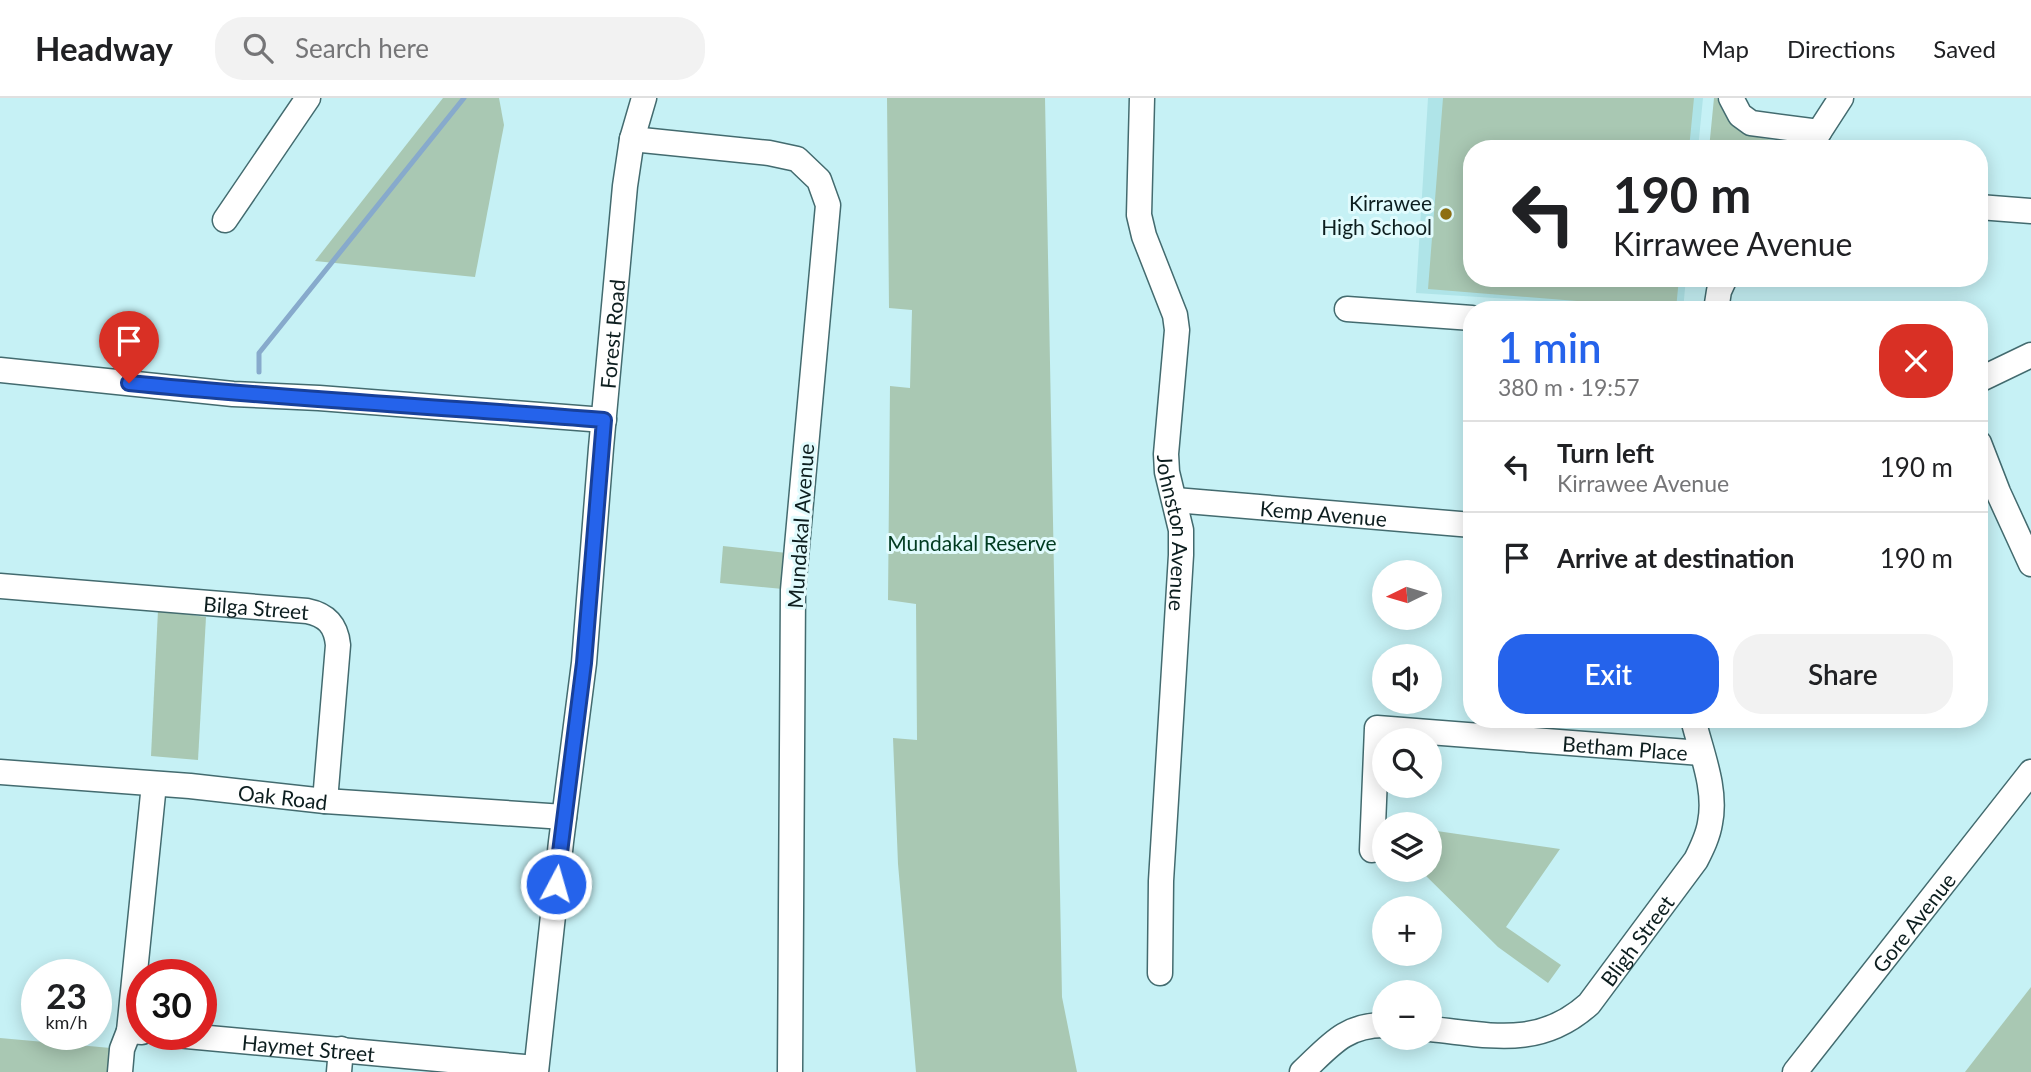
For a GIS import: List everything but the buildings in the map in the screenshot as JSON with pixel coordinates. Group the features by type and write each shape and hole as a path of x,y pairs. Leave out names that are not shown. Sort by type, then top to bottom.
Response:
{"street":[{"path":"225,220 308,98"},
{"name":"Forest Road","path":"536,1070 584,663 625,186 632,139 644,98"},
{"name":"Johnston Avenue","path":"1142,98 1139,215 1144,236 1175,315 1177,330 1166,454 1167,472 1181,530 1181,555 1161,881 1160,973"},
{"path":"1731,98 1740,116 1751,123 1813,140 1841,98"},
{"name":"Mundakal Avenue","path":"632,139 769,153 797,159 819,180 828,205 793,590 790,1072"},
{"path":"1988,208 2031,211"},
{"path":"1348,309 1463,317"},
{"path":"1988,376 2031,355"},
{"path":"0,370 233,394 604,420"},
{"path":"1989,496 2031,564"},
{"name":"Kemp Avenue","path":"1175,500 1463,524"},
{"name":"Bilga Street","path":"0,586 307,611 325,617 335,628 338,645 325,801"},
{"name":"Betham Place","path":"1374,812 1377,728 1701,753"},
{"name":"Bligh Street","path":"1442,1030 1501,1036 1542,1033 1577,1015 1589,1004 1696,860 1706,838 1713,802 1695,728"},
{"name":"Oak Road","path":"0,772 325,801 564,817"},
{"name":"Gore Avenue","path":"1795,1072 2031,772"},
{"path":"141,959 154,784"},
{"path":"1302,1072 1342,1036 1355,1028 1372,1025"},
{"name":"Haymet Street","path":"217,1042 340,1061 536,1070"},
{"path":"120,1072 122,1049 126,1044"}],"shaded area":[{"name":"Kirrawee High School","path":"1428,98 1703,98 1699,140 1463,140 1463,287 1685,287 1684,301 1542,301 1416,293"}],"green space":[{"path":"443,98 499,98 504,125 475,277 315,261"},
{"name":"Mundakal Reserve","path":"887,98 1045,98 1062,997 1077,1072 916,1072 898,864 893,738 917,740 916,604 888,600 890,386 910,388 912,310 889,308"},
{"name":"Kirrawee High School","path":"1443,98 1694,98 1690,140 1463,140 1463,287 1678,287 1677,301 1577,301 1428,289"},
{"path":"1714,98 1717,98 1730,121 1738,128 1746,133 1777,140 1710,140"},
{"path":"723,546 796,554 793,590 720,583"},
{"path":"158,610 206,617 198,760 151,756"},
{"path":"1442,832 1560,849 1506,927 1561,965 1548,983 1498,947 1432,882 1442,882"},
{"path":"2031,987 2031,1072 1965,1072"},
{"path":"0,1038 21,1040 21,1050 122,1049 120,1072 0,1072"}],"waterway":[{"path":"259,372 259,353 464,98"}],"place":[{"name":"Kirrawee High School","path":"1446,214"}],"route":[{"path":"129,383 233,394 604,420 584,663 556,884"}]}
